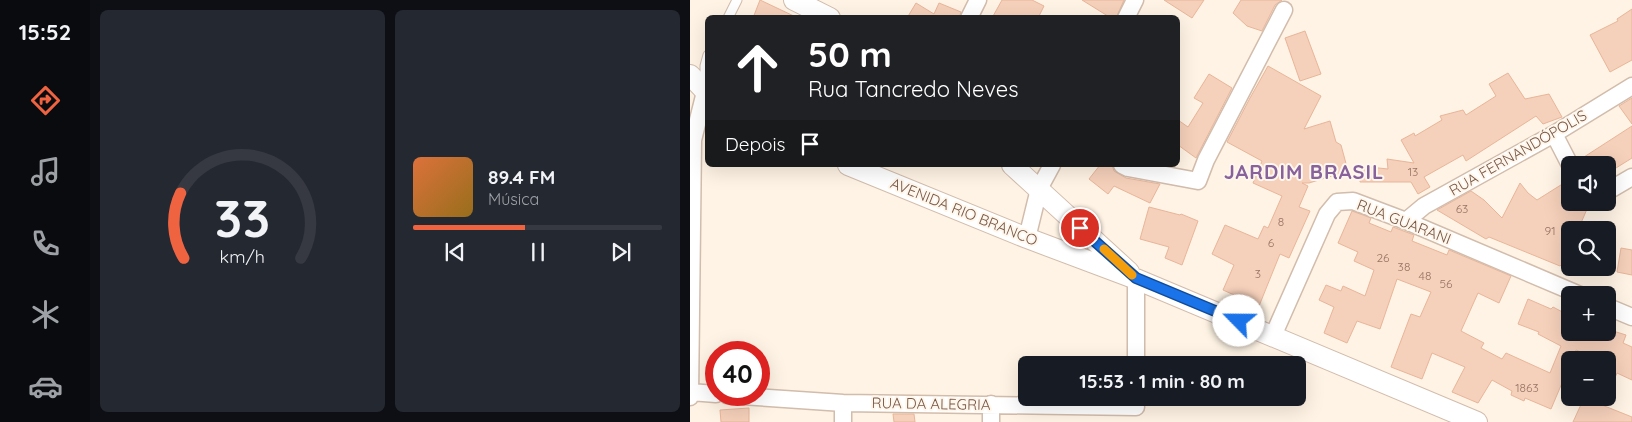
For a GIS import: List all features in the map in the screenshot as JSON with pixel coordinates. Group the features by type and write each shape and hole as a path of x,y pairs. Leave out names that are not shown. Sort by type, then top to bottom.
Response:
{"street":[{"path":"794,0 820,9"},
{"path":"971,15 978,0"},
{"path":"1128,15 1135,0"},
{"path":"1126,167 1198,181 1206,160 1284,10"},
{"path":"690,74 705,92"},
{"name":"RUA FERNANDÓPOLIS","path":"1406,221 1424,206 1554,134 1632,86"},
{"path":"690,398 691,141 705,96"},
{"path":"1554,134 1565,156"},
{"name":"AVENIDA RIO BRANCO","path":"853,167 1027,238 1136,278 1477,422"},
{"path":"1014,167 1136,278 1136,356"},
{"path":"1027,238 1039,189 1051,167"},
{"path":"1616,186 1632,177"},
{"name":"RUA GUARANI","path":"1273,336 1327,214 1337,202 1353,202 1406,221 1561,287"},
{"path":"1616,310 1632,317"},
{"path":"690,392 705,393"},
{"name":"RUA DA ALEGRIA","path":"770,398 843,403 991,404 1136,409"},
{"path":"843,403 843,422"},
{"path":"991,404 991,422"}],"lane":[{"path":"730,15 737,0"}],"building":[{"path":"760,0 792,15 754,15"},
{"path":"1002,0 1032,0 1044,6 1040,15 994,15"},
{"path":"1082,0 1124,0 1117,15 1106,15"},
{"path":"1164,0 1204,0 1192,18"},
{"path":"1241,0 1282,0 1275,5 1262,31 1247,26 1233,13"},
{"path":"916,3 934,14 939,3 961,12 960,15 909,15"},
{"path":"1632,9 1632,60 1610,72 1590,35 1618,21 1617,19"},
{"path":"1305,31 1321,74 1300,81 1285,38"},
{"path":"1268,66 1321,96 1304,129 1330,121 1336,142 1341,145 1348,171 1309,183 1302,183 1308,186 1299,207 1310,211 1289,258 1280,254 1259,306 1223,290 1234,265 1212,254 1225,225 1258,239 1264,226 1268,228 1282,196 1253,183 1262,161 1227,142"},
{"path":"1508,73 1525,99 1549,94 1562,117 1543,124 1536,116 1466,161 1463,155 1424,177 1430,187 1418,194 1411,182 1360,182 1360,166 1388,169 1387,159 1414,163 1401,140 1414,133 1415,136 1442,120 1440,116 1463,110 1466,115 1496,96 1489,84"},
{"path":"1209,74 1232,88 1196,158 1180,146 1180,121 1188,127 1203,103 1194,98"},
{"path":"1632,98 1632,124 1619,106"},
{"path":"1632,126 1632,158 1616,168 1616,156 1586,156"},
{"path":"1098,167 1113,167 1114,171 1126,178 1160,184 1150,203 1114,186 1108,194 1089,179"},
{"path":"1520,183 1537,200 1561,185 1561,211 1586,211 1582,221 1561,221 1560,266 1489,237 1486,239 1437,210 1471,191 1484,200 1502,218"},
{"path":"1149,207 1181,214 1198,221 1182,265 1165,258 1169,247 1140,239"},
{"path":"1352,211 1371,218 1369,223 1391,232 1393,227 1414,235 1412,241 1447,255 1449,250 1511,276 1499,303 1478,293 1461,331 1484,343 1481,348 1502,359 1506,353 1550,373 1561,346 1538,334 1539,332 1518,324 1528,299 1561,311 1561,341 1616,341 1616,332 1626,335 1623,343 1632,347 1632,380 1617,373 1616,375 1616,351 1561,351 1561,385 1551,409 1525,398 1524,401 1511,395 1512,391 1492,380 1478,403 1452,392 1465,367 1432,353 1422,379 1391,367 1411,314 1420,317 1431,292 1397,279 1380,329 1357,321 1347,343 1324,333 1334,307 1319,300 1326,285 1341,291 1343,286 1365,296 1374,270 1354,261 1358,252 1338,243"},
{"path":"1621,248 1632,250 1632,275 1617,272"},
{"path":"1580,406 1604,406 1632,417 1632,422 1573,422"},
{"path":"749,408 749,422 721,422 720,410"},
{"path":"893,414 914,414 915,422 894,422"}],"slow traffic":[{"path":"1104,249 1132,275"}],"district":[{"name":"JARDIM BRASIL","path":"1304,172"}],"route":[{"path":"1080,228 1136,278 1239,321"}]}
